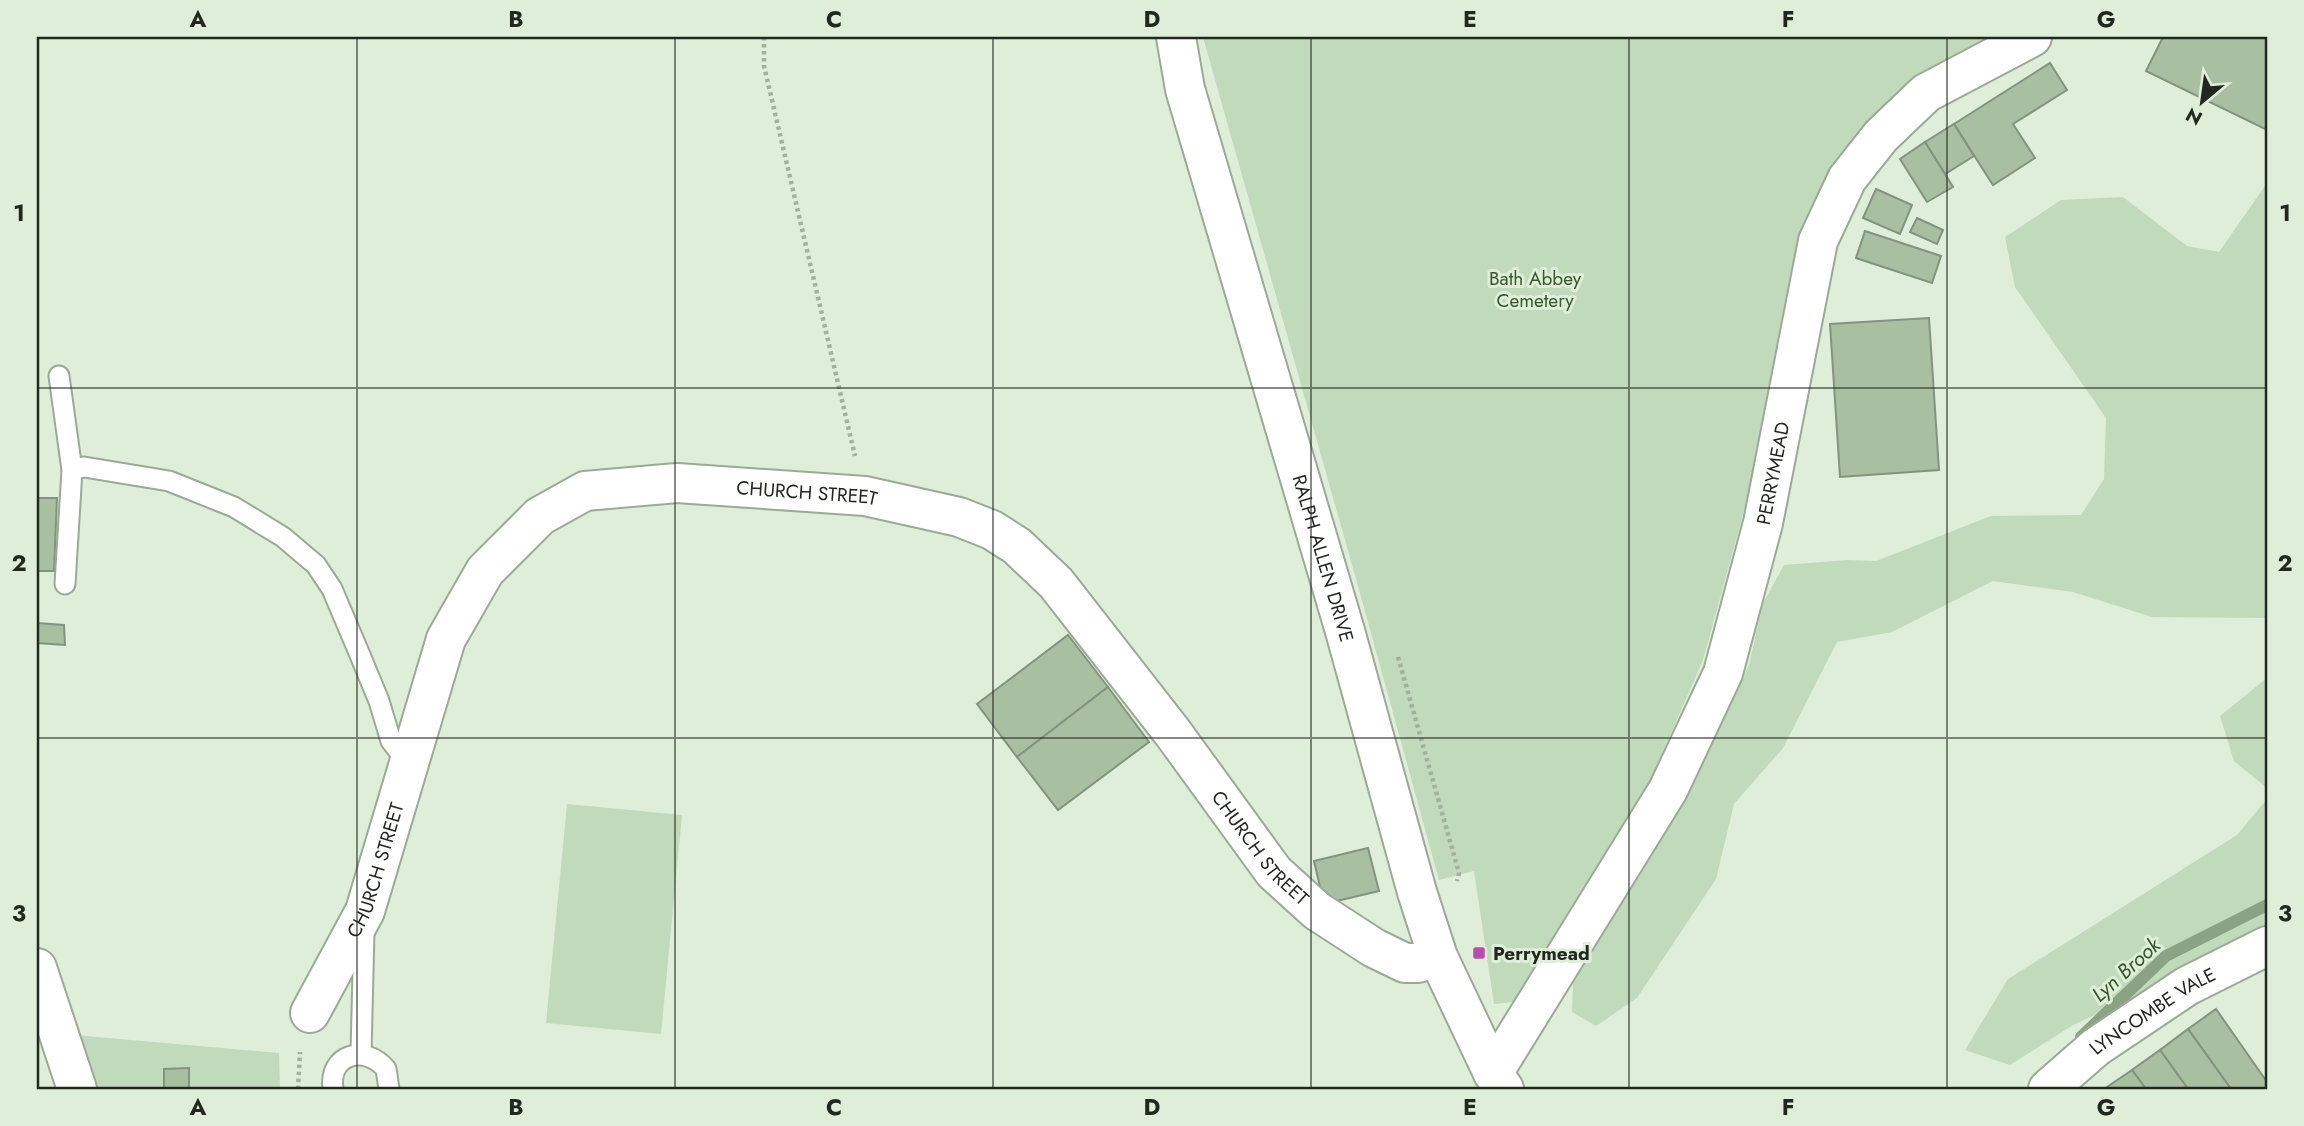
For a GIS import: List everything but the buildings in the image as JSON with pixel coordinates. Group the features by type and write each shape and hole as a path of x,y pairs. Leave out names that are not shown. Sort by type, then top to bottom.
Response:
{"street":[{"name":"RALPH ALLEN DRIVE","path":"1176,37 1185,89 1345,631 1401,840 1438,957 1498,1081"},
{"name":"PERRYMEAD","path":"1498,1081 1668,790 1723,673 1763,523 1818,241 1847,179 1881,136 1926,93 2032,37"},
{"name":"CHURCH STREET","path":"310,1013 365,911 446,639 485,571 540,516 584,491 677,483 864,496 959,517 992,530 1017,546 1056,583 1173,733 1274,872 1317,911 1374,948 1405,963 1418,963 1438,957"},
{"name":"LYNCOMBE VALE","path":"2048,1089 2096,1047 2176,994 2267,946"},
{"path":"37,968 77,1089"}],"lane":[{"path":"59,376 72,470 65,584"},
{"path":"72,470 84,467 169,481 234,507 283,537 316,565 332,589 379,701 391,741 408,763"},
{"path":"361,1054 365,911"},
{"path":"332,1089 333,1073 337,1066 344,1059 361,1054 372,1056 386,1069 389,1089"}],"path":[{"path":"764,37 764,66 864,496"}],"green space":[{"name":"Bath Abbey Cemetery","path":"1203,37 1989,37 1916,81 1806,224 1744,511 1703,660 1650,781 1514,1002 1494,1004 1474,871 1439,880"},
{"path":"2267,183 2267,618 2152,617 2073,592 1993,581 1892,632 1837,642 1783,748 1734,804 1716,879 1637,998 1596,1026 1572,1012 1573,983 1719,726 1749,665 1763,603 1784,565 1847,560 1876,561 1991,516 2081,515 2104,479 2106,418 2015,287 2005,237 2061,200 2123,197 2187,246 2219,252"},
{"path":"2267,678 2267,788 2234,761 2220,716"},
{"path":"2267,799 2267,932 2169,982 2073,1025 2010,1065 1965,1050 2008,979 2237,835"},
{"path":"567,804 682,815 661,1034 546,1023"},
{"path":"74,1035 279,1053 280,1089 94,1089"}],"waterway":[{"name":"Lyn Brook","path":"2081,1037 2166,956 2267,905"}],"place":[{"name":"Perrymead","path":"1479,953"}]}
